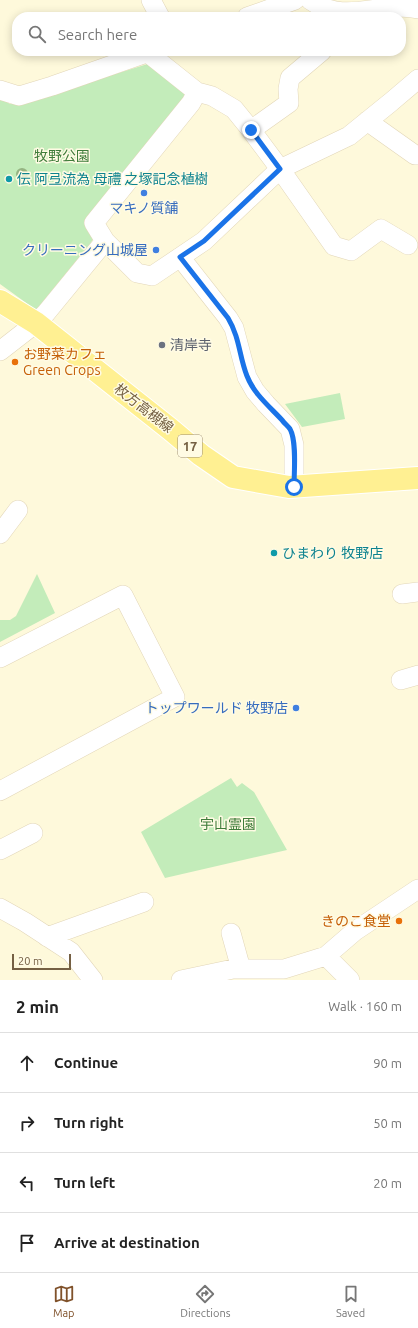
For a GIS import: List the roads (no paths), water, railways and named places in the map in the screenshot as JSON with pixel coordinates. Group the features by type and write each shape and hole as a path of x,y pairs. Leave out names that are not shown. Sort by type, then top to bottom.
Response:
{"main road":[{"name":"枚方高槻線","path":"0,301 36,323 201,455 233,477 294,487 418,478"}],"street":[{"path":"151,0 157,12"},
{"path":"261,12 295,0"},
{"path":"310,0 319,6 340,12"},
{"path":"364,12 399,7 418,9"},
{"path":"0,90 19,96 138,56"},
{"path":"155,56 197,92 212,96 234,110 280,169 334,246 351,251 381,229 408,245"},
{"path":"251,130 289,103 288,89 290,78 316,56"},
{"path":"197,92 191,102 94,223 104,241 137,274 152,276 204,241 280,169 349,136 418,79"},
{"path":"368,121 415,155 418,155"},
{"path":"0,351 36,323 46,313 104,241"},
{"path":"180,257 228,318 234,328 247,376 255,391 290,429 294,445 294,487"},
{"path":"0,534 18,510"},
{"path":"0,658 123,595 175,697 0,791"},
{"path":"0,850 33,832"},
{"path":"181,980 241,969 282,975 326,956 355,931 418,889"},
{"path":"47,937 144,902"},
{"path":"0,908 25,922 71,952 93,980"},
{"path":"231,933 241,969"},
{"path":"326,956 350,980"}],"place":[{"name":"伝 阿弖流為 母禮 之塚記念植樹","path":"9,179"},
{"name":"マキノ質舗","path":"144,193"},
{"name":"クリーニング山城屋","path":"156,250"},
{"name":"清岸寺","path":"162,345"},
{"name":"お野菜カフェ Green Crops","path":"15,362"},
{"name":"ひまわり 牧野店","path":"274,553"},
{"name":"トップワールド 牧野店","path":"296,708"},
{"name":"きのこ食堂","path":"399,921"}],"park label":[{"name":"牧野公園","path":"62,156"},
{"name":"宇山霊園","path":"228,824"}]}
